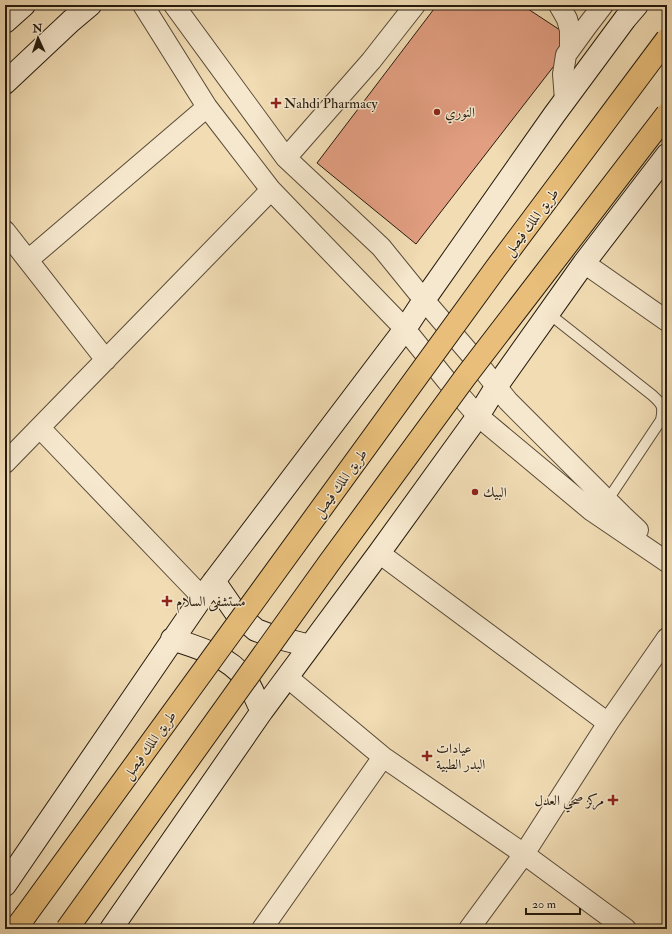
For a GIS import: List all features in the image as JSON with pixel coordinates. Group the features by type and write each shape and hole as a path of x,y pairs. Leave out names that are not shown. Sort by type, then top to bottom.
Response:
{"highway":[{"name":"طريق الملك فيصل","path":"20,922 496,268 667,39"},
{"path":"67,929 390,479 466,376 667,114"}],"street":[{"path":"5,22 24,5"},
{"path":"5,83 90,5"},
{"path":"143,5 207,107 271,190 405,329 447,381 478,416 592,511 667,562"},
{"path":"174,5 286,158 381,247 472,356 508,402 622,516 667,555"},
{"path":"286,158 371,61 415,5"},
{"path":"559,5 567,19 570,30 570,49"},
{"path":"565,100 563,74 566,55 603,5"},
{"path":"5,885 172,639 208,589 405,329 565,100 637,5"},
{"path":"28,260 207,107"},
{"path":"111,929 262,711 478,416 496,387 584,263 667,155"},
{"path":"5,463 271,190"},
{"path":"5,231 106,360"},
{"path":"584,263 667,321"},
{"path":"40,428 208,589 256,630 275,637 310,646"},
{"path":"379,553 608,723"},
{"path":"468,929 524,854 608,723 667,638"},
{"path":"172,639 208,651 228,662 246,679 262,711"},
{"path":"287,678 383,758 524,854 626,929"},
{"path":"262,929 383,758"}],"lane":[{"path":"548,313 652,395 660,402 663,411 661,420 607,501"}],"building":[{"name":"النوري","path":"437,5 522,5 563,32 557,62 416,244 317,163"}],"place":[{"name":"Nahdi Pharmacy","path":"276,103"},
{"name":"النوري","path":"437,112"},
{"name":"البيك","path":"475,492"},
{"name":"مستشفى السلام","path":"167,601"},
{"name":"عيادات البدر الطبية","path":"427,756"},
{"name":"مركز صحي العدل","path":"613,800"}]}
